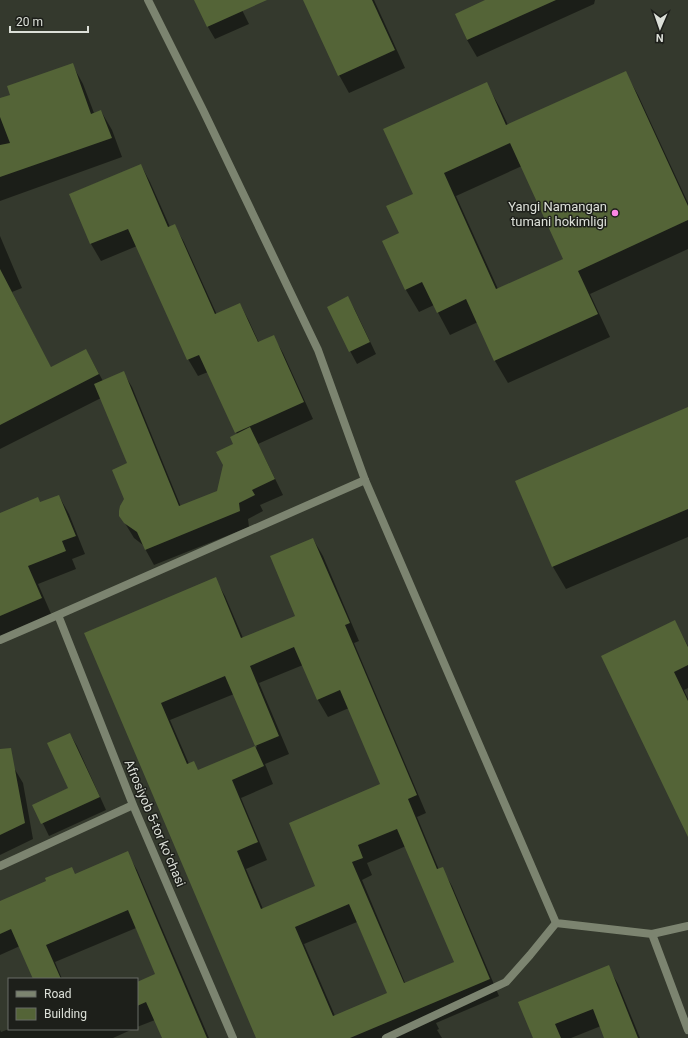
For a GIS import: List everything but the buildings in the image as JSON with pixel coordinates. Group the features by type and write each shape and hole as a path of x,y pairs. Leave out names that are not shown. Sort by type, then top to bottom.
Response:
{"street":[{"path":"148,0 203,110 318,350 365,480 556,923"},
{"path":"0,640 365,480"},
{"name":"Afrosiyob 5-tor koʻchasi","path":"58,615 133,806 234,1038"},
{"path":"0,866 133,806"},
{"path":"556,923 652,934 688,926"},
{"path":"386,1038 506,982 556,923"},
{"path":"652,934 688,1030"}],"place":[{"name":"Yangi Namangan tumani hokimligi","path":"615,213"}]}
